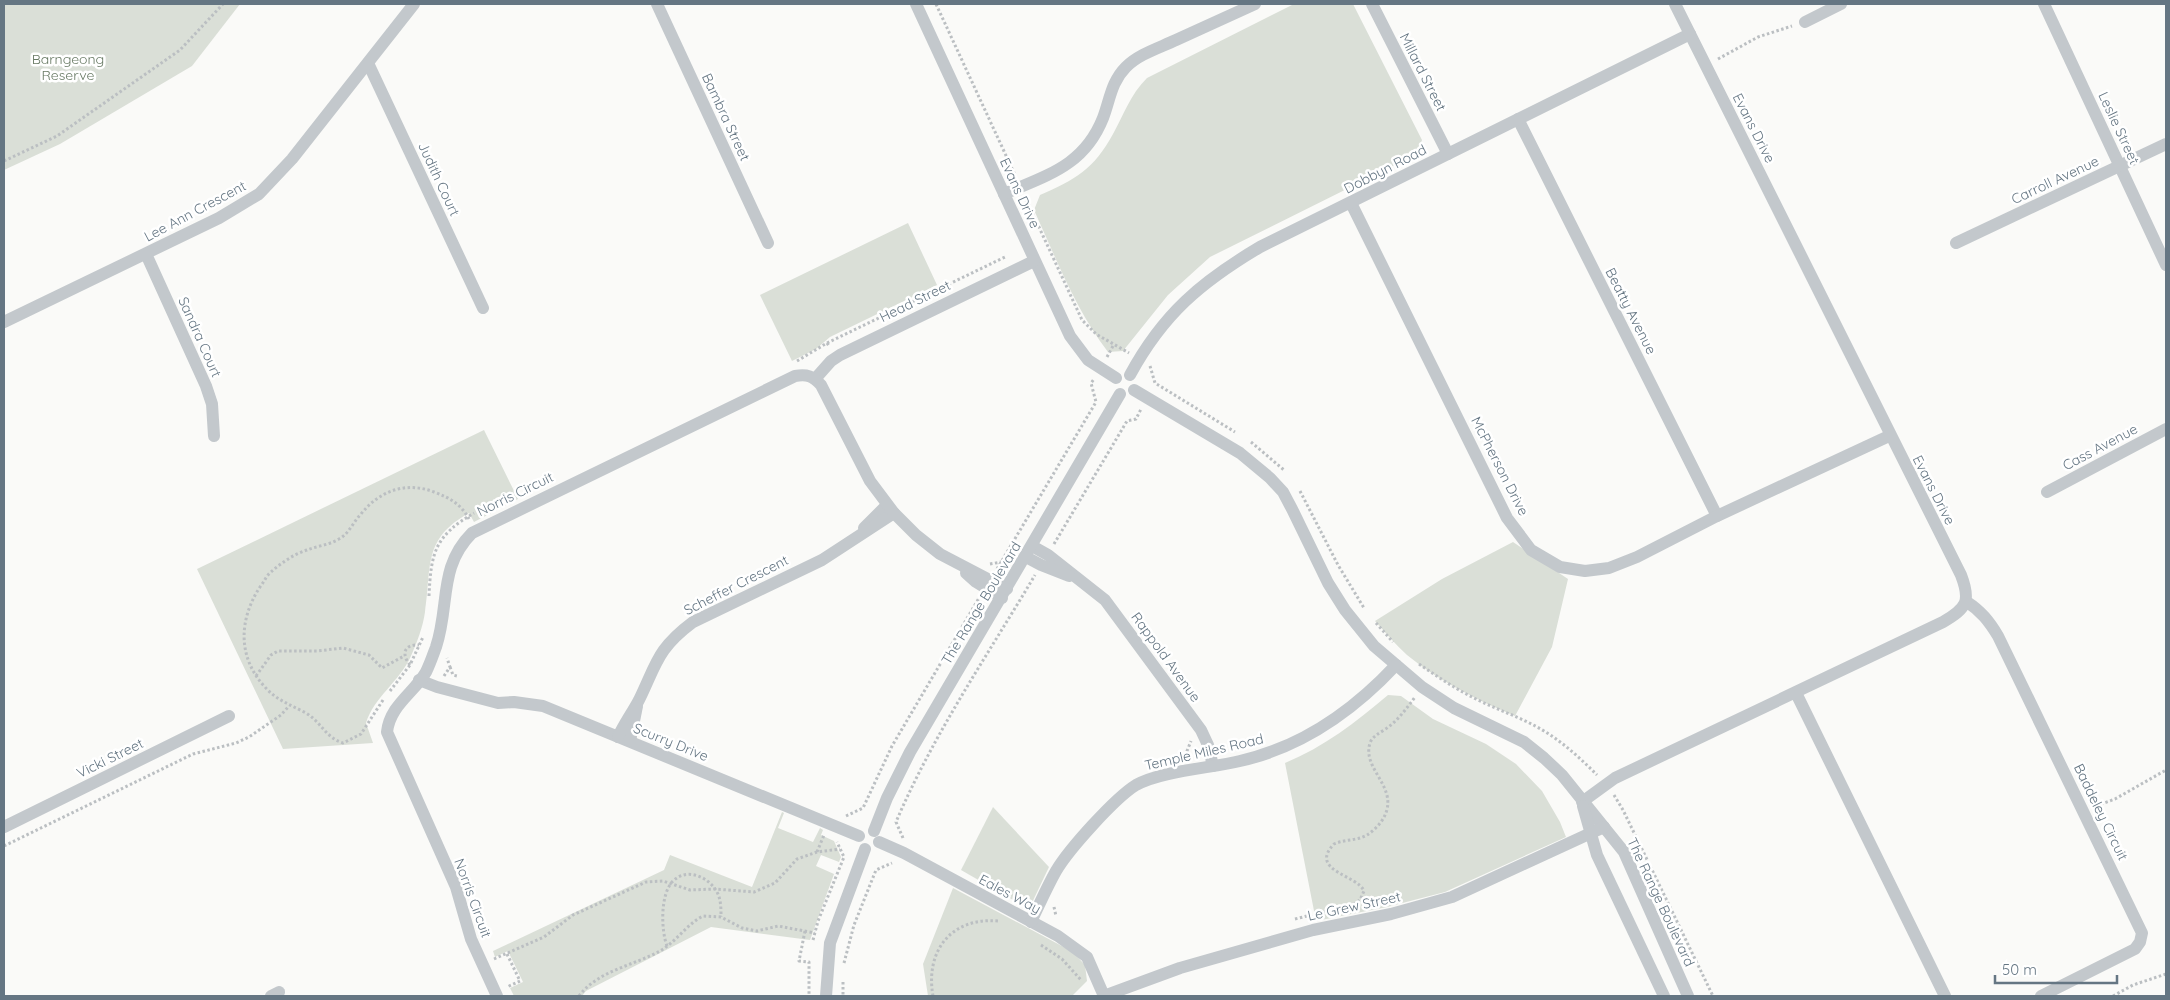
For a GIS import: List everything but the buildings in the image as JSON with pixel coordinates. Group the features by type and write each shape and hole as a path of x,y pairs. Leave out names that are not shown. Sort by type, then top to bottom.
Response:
{"street":[{"name":"Lee Ann Crescent","path":"4,322 240,207 258,194 292,159 414,4"},
{"name":"Bambra Street","path":"657,4 768,243"},
{"name":"Evans Drive","path":"916,4 1070,336 1088,360 1116,378"},
{"path":"1004,194 1073,162 1087,147 1098,130 1108,96 1117,78 1127,66 1144,55 1255,4"},
{"name":"Millard Street","path":"1372,4 1448,154"},
{"name":"Evans Drive","path":"1675,4 1889,436 1961,575 1967,590 1967,602"},
{"path":"1805,22 1841,4"},
{"name":"Leslie Street","path":"2044,4 2166,265"},
{"name":"Dobbyn Road","path":"1130,375 1154,334 1172,313 1198,288 1230,265 1260,247 1690,34"},
{"name":"Judith Court","path":"368,63 483,308"},
{"name":"Beatty Avenue","path":"1518,120 1717,516"},
{"name":"Carroll Avenue","path":"1956,243 2166,144"},
{"name":"McPherson Drive","path":"1351,203 1507,518 1531,550 1560,567 1585,570 1609,568 1637,557 1717,516 1889,436"},
{"name":"Sandra Court","path":"146,254 206,386 212,404 214,436"},
{"name":"Head Street","path":"815,379 831,361 840,355 1034,261"},
{"name":"Norris Circuit","path":"497,996 471,940 456,887 387,732 388,721 393,712 422,676 436,646 442,620 448,572 460,544 475,531 795,376 804,374 815,379"},
{"path":"1122,374 1130,375 1136,383 1134,390 1128,395 1120,394 1115,389 1116,378 1122,374"},
{"path":"815,379 824,390 870,480 890,509 916,535 940,554 1005,594"},
{"name":"The Range Boulevard","path":"1134,390 1240,453 1270,478 1282,492 1292,509 1328,583 1345,610 1374,646 1422,687 1454,708 1524,742 1562,775 1624,852 1688,996"},
{"name":"The Range Boulevard","path":"876,836 887,798 906,760 1005,594 1120,394"},
{"name":"Cass Avenue","path":"2047,492 2166,428"},
{"name":"Scheffer Crescent","path":"624,739 656,661 666,645 678,634 693,622 822,560 852,540 890,509"},
{"name":"Rappold Avenue","path":"1029,551 1076,578 1096,592 1116,613 1203,734 1213,766"},
{"path":"1582,802 1615,778 1796,694 1944,622 1960,613 1967,602"},
{"name":"Baddeley Circuit","path":"1967,602 1988,619 1998,636 2142,934 2136,949 2041,996"},
{"name":"Temple Miles Road","path":"1031,922 1062,862 1114,802 1137,785 1149,780 1257,756 1306,738 1374,688 1396,665"},
{"name":"Scurry Drive","path":"422,676 437,687 498,703 514,702 543,706 624,739 826,828 859,836"},
{"path":"1796,694 1945,996"},
{"name":"Vicki Street","path":"4,827 229,716"},
{"name":"The Range Boulevard","path":"1582,802 1597,855 1664,996"},
{"name":"Le Grew Street","path":"1102,992 1275,940 1391,914 1452,896 1604,827"},
{"path":"868,829 876,836 872,849 865,849 860,844 859,836 868,829"},
{"name":"Eales Way","path":"876,836 1058,936 1087,957 1102,992"},
{"path":"826,996 826,971 830,943 865,849"}],"path":[{"path":"4,161 58,136 180,50 224,4"},
{"path":"1706,65 1758,37 1805,22"},
{"path":"827,343 932,291 1028,247"},
{"path":"818,852 832,810 846,816 863,808 892,746 1096,402 1091,383 1114,344"},
{"path":"843,970 854,925 876,870 894,862 899,864 904,853 908,841 903,838 896,822 931,750 1127,421 1136,419 1155,383"},
{"path":"423,635 410,666 379,706 361,734 344,743 336,741 328,735 314,718 289,706 274,696 256,676 246,654 244,631 245,619 252,598 272,570 293,556 340,539 350,530 369,505 378,497 396,489 407,487 430,490 461,506 475,531"},
{"path":"429,603 432,563 441,539 448,530 474,513"},
{"path":"256,676 271,655 278,650 317,651 344,648 369,655 382,668 404,656 407,647 412,644 419,645"},
{"path":"404,656 410,666"},
{"path":"1290,920 1356,904 1363,896 1362,885 1333,870 1328,860 1328,854 1334,844 1366,836 1384,816 1388,802 1387,792 1370,757 1370,744 1376,735 1393,724 1432,673"},
{"path":"4,846 194,754 236,743 249,737 281,715 289,706"},
{"path":"1184,772 1184,759 1190,738"},
{"path":"2093,807 2115,799 2166,770"},
{"path":"826,828 830,837"},
{"path":"813,940 844,857 836,839"},
{"path":"667,946 663,927 664,905 671,884 680,876 688,874 697,875 712,885 719,896 721,917"},
{"path":"1053,905 1056,916"},
{"path":"579,996 586,988 616,970 667,946 700,917 721,917 742,928 758,931 772,926 815,932"},
{"path":"933,996 931,986 932,966 942,944 955,929 980,920 998,920 1006,925"},
{"path":"805,931 800,961 809,962 809,996"},
{"path":"1038,942 1062,959 1081,981 1102,992"},
{"path":"507,954 520,981 507,987 509,992"},
{"path":"2113,996 2133,985 2166,974"},
{"path":"843,978 843,996"}],"green space":[{"name":"Barngeong Reserve","path":"4,4 240,4 192,66 60,144 4,170"},
{"path":"1294,4 1353,4 1422,140 1417,154 1210,257 1168,295 1123,351 1108,352 1096,336 1076,301 1034,210 1040,195 1064,184 1091,165 1106,146 1132,98 1147,78"},
{"path":"908,223 937,285 830,337 816,349 792,361 760,295"},
{"path":"484,430 518,499 474,522 469,513 443,533 436,544 432,555 424,618 411,656 375,705 366,723 373,743 283,749 197,569"},
{"path":"1513,542 1568,579 1552,647 1515,716 1445,682 1407,655 1375,621 1442,579"},
{"path":"1388,695 1401,696 1433,719 1486,744 1516,764 1542,791 1560,822 1566,837 1445,892 1387,907 1316,921 1285,763 1299,757 1339,733"},
{"path":"993,807 1049,867 1029,909 961,870"},
{"path":"782,812 784,813 778,828 813,842 820,828 823,830 821,835 834,841 841,857 839,862 821,855 816,866 834,874 810,940 711,927 586,991 582,996 514,996 510,988 523,982 508,951 495,957 493,951 664,870 670,855 752,887"},
{"path":"953,888 1073,952 1085,965 1087,981 1072,996 928,996 923,964"}]}
